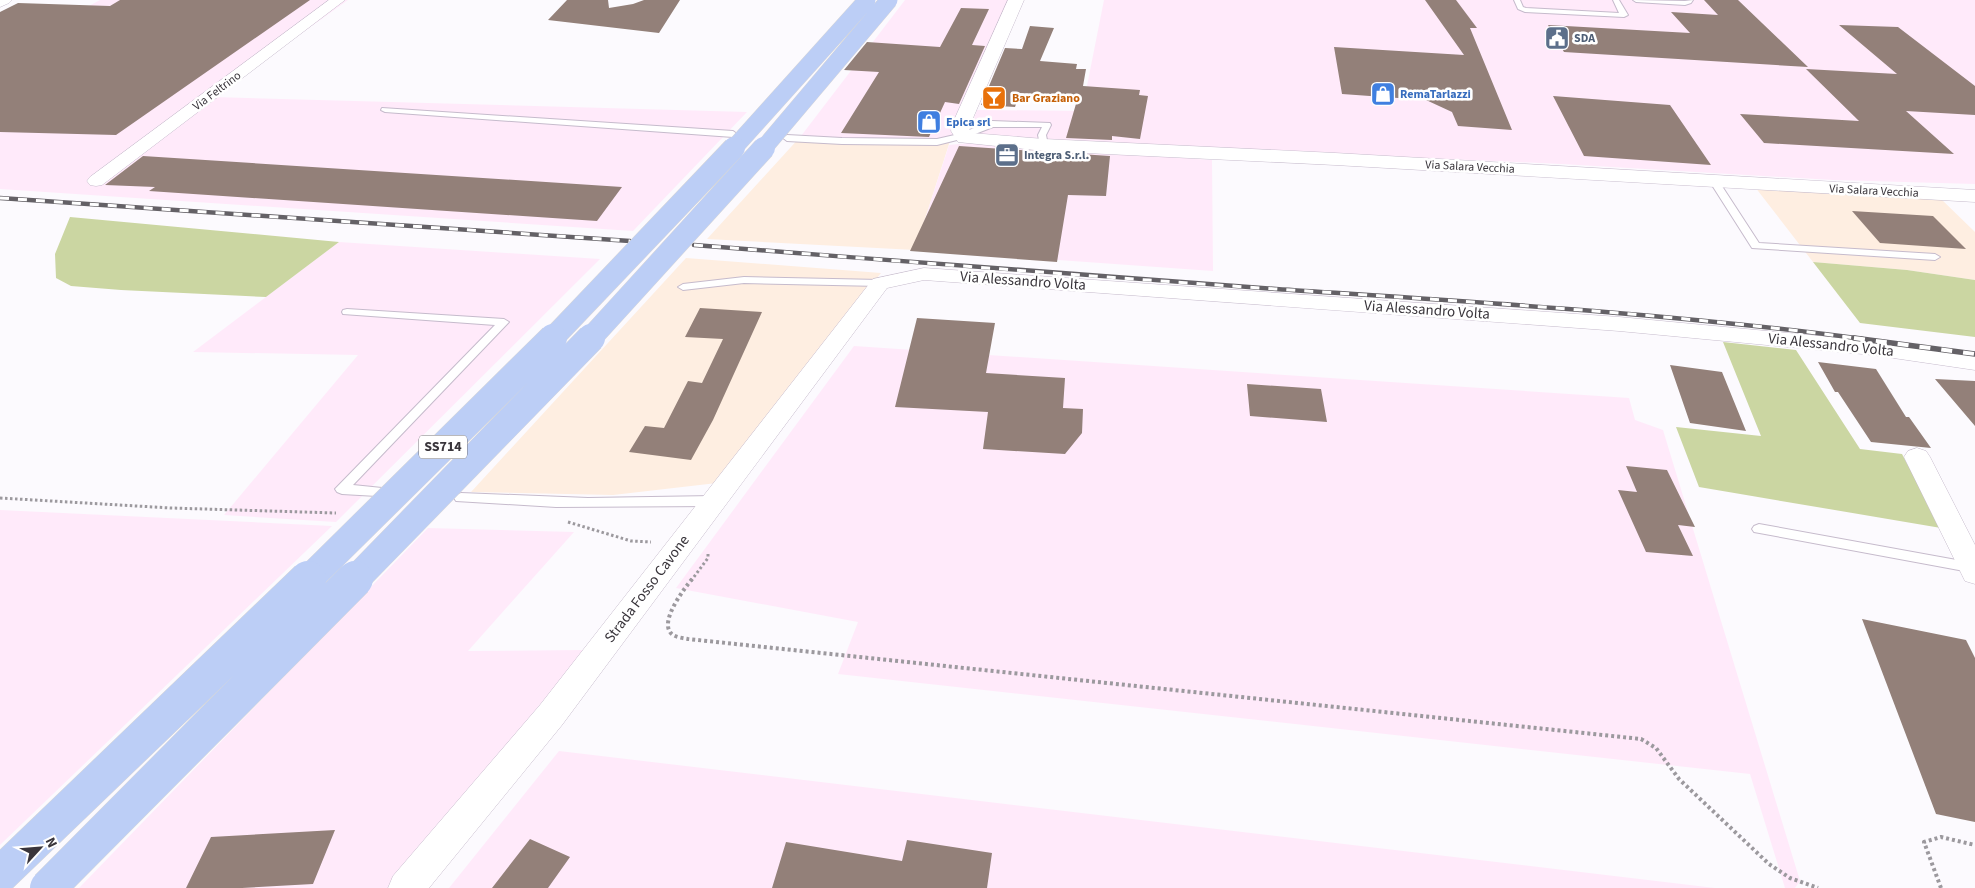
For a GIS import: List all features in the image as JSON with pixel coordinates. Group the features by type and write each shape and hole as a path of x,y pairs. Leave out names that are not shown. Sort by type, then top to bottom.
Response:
{"highway":[{"name":"SS714","path":"0,875 512,381 663,227 867,0"},
{"name":"SS714","path":"48,888 536,398 695,226 855,42 889,0"}],"street":[{"path":"0,2 4,0"},
{"name":"Via Feltrino","path":"96,181 338,0"},
{"path":"964,137 960,132 964,118 1016,0"},
{"name":"Via Salara Vecchia","path":"964,137 1044,145 1335,159 1975,196"},
{"name":"Via Alessandro Volta","path":"880,284 924,274 934,274 1619,324 1872,348 1975,363"},
{"name":"Strada Fosso Cavone","path":"406,888 550,715 880,284"},
{"path":"1916,457 1974,570"}],"lane":[{"path":"1517,0 1520,8 1525,10 1624,15 1615,0"},
{"path":"1615,0 1622,0"},
{"path":"1634,0 1685,3 1690,0"},
{"path":"385,110 733,134"},
{"path":"787,138 925,142 964,137"},
{"path":"1715,182 1756,246 1935,257"},
{"path":"683,288 744,280 880,284"},
{"path":"347,312 504,322 342,489 377,491"},
{"path":"461,498 607,502 714,501"},
{"path":"1759,529 1974,570"}],"path":[{"path":"0,498 171,508 344,514"},
{"path":"562,521 631,541 659,542"},
{"path":"705,551 708,553 708,558 670,612 667,627 676,636 717,643 1641,739 1656,748 1680,779 1769,864 1790,878 1818,888"},
{"path":"1941,888 1924,842 1940,837 1975,845"}],"shaded area":[{"path":"100,0 348,0 213,97 747,112 633,231 0,189 0,67 21,43"},
{"path":"905,0 1009,0 950,141 931,144 801,136"},
{"path":"1104,0 1975,0 1975,184 1833,180 1561,164 984,138 969,131 977,110 1082,111"},
{"path":"801,136 950,141 915,250 707,239"},
{"path":"970,143 1212,160 1213,271 915,250 949,145"},
{"path":"1755,187 1939,197 1975,232 1975,280 1907,270 1813,262"},
{"path":"339,242 600,259 336,522 224,515 358,355 193,352"},
{"path":"686,258 881,273 717,483 613,495 471,492"},
{"path":"854,346 1629,398 1635,420 1663,430 1800,881 1795,888 1785,888 1750,774 838,674 858,622 676,588"},
{"path":"0,510 332,526 0,845"},
{"path":"428,528 574,532 468,651 584,650 392,888 79,888"},
{"path":"559,751 1715,888 449,888"}],"green space":[{"path":"70,217 339,242 266,297 71,286 56,278 55,254"},
{"path":"1813,262 1907,270 1975,280 1975,337 1860,323"},
{"path":"1723,342 1796,350 1860,449 1902,454 1941,528 1699,487 1676,427 1761,436"}],"building":[{"path":"120,0 310,0 116,135 0,132 0,12 18,3 110,6"},
{"path":"567,0 608,0 609,8 644,0 680,0 659,33 548,20"},
{"path":"1425,0 1456,0 1477,28 1470,28 1512,130 1458,126 1452,112 1426,100 1342,94 1334,47 1464,55"},
{"path":"1704,0 1738,0 1808,67 1564,52 1548,25 1690,33 1671,12 1718,15"},
{"path":"961,8 989,9 972,45 985,46 959,104 945,102 929,137 841,133 879,72 844,70 867,42 940,47"},
{"path":"1839,25 1898,27 1975,86 1975,115 1906,111 1954,154 1764,143 1740,114 1859,121 1806,69 1897,74"},
{"path":"1030,26 1054,28 1040,61 1077,64 1076,69 1086,69 1083,86 1140,90 1139,95 1148,96 1140,139 1112,136 1112,140 1066,138 1078,97 1020,93 1015,107 981,105 1005,48 1022,49"},
{"path":"1553,96 1670,105 1711,165 1584,156"},
{"path":"959,146 1110,156 1106,196 1068,195 1057,262 910,251"},
{"path":"143,156 622,187 597,221 149,191 155,187 105,185"},
{"path":"1852,211 1933,216 1966,249 1880,243"},
{"path":"700,308 762,312 713,420 691,460 629,452 645,426 664,428 688,381 702,383 723,339 685,337"},
{"path":"917,318 995,323 986,373 1065,378 1063,408 1083,409 1082,433 1065,454 983,449 988,412 895,407"},
{"path":"1818,362 1876,369 1906,417 1909,417 1931,448 1871,442 1838,392 1835,392"},
{"path":"1670,365 1722,372 1746,431 1690,423"},
{"path":"1935,379 1975,381 1975,426"},
{"path":"1247,384 1321,389 1327,422 1250,416"},
{"path":"1626,466 1667,470 1695,527 1678,525 1693,556 1646,552 1618,490 1637,492"},
{"path":"1862,619 1966,640 1975,658 1975,822 1936,814"},
{"path":"335,830 313,884 242,888 186,888 211,837"},
{"path":"530,839 570,857 548,888 492,888"},
{"path":"907,840 992,853 987,888 772,888 786,842 902,861"}],"railway":[{"path":"0,198 630,241"},
{"path":"694,245 1130,279 1570,309 1717,322 1863,339"},
{"path":"1854,338 1975,354"}],"place":[{"name":"SDA","path":"1557,38"},
{"name":"RemaTarlazzi","path":"1383,94"},
{"name":"Bar Graziano","path":"994,98"},
{"name":"Epica srl","path":"929,122"},
{"name":"Integra S.r.l.","path":"1007,155"}]}
